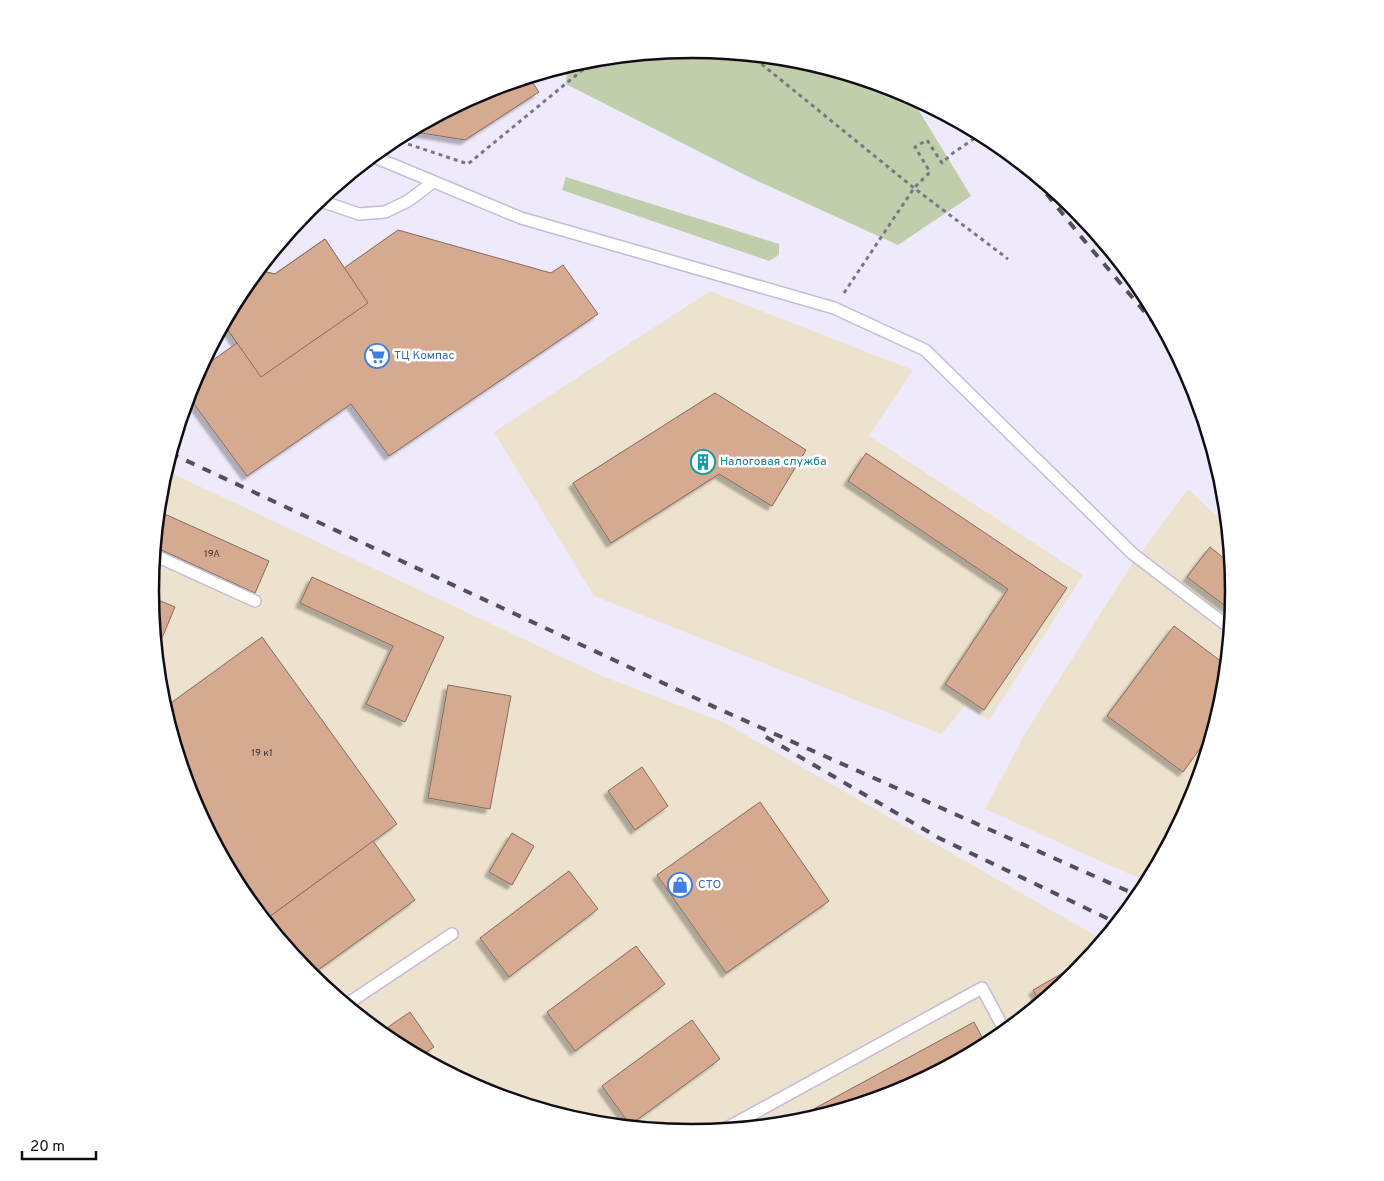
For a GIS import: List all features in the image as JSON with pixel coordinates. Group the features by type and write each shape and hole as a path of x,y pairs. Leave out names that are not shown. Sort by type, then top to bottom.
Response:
{"lane":[{"path":"380,159 521,218 834,308 925,350 1133,554 1224,623"},
{"path":"327,203 359,214 385,212 408,201 433,182"},
{"path":"160,559 255,601"},
{"path":"352,1000 452,934"},
{"path":"740,1121 982,988 1001,1024"}],"path":[{"path":"758,62 914,188 1008,259"},
{"path":"402,143 468,164 584,69"},
{"path":"834,308 914,188 930,172 915,147 927,140 942,163 974,139"}],"shaded area":[{"path":"710,291 913,370 869,436 1083,575 989,720 966,705 941,734 594,596 494,432"},
{"path":"172,473 602,676 725,723 1097,937 1069,967 1016,1013 988,1034 928,1069 896,1083 830,1105 762,1119 727,1122 692,1124 622,1119 554,1105 521,1095 456,1069 425,1052 396,1034 368,1013 347,996 344,991 341,991 315,967 291,942 249,887 230,857 214,826 187,762 169,694 160,625 160,556"},
{"path":"1188,489 1220,519 1224,556 1225,590 1224,625 1215,694 1197,762 1170,826 1140,879 985,809 1026,732 1126,573"}],"green space":[{"path":"657,59 727,59 762,62 830,76 863,86 917,107 971,196 898,245 753,179 566,84 567,73 622,62"},
{"path":"566,177 779,244 779,255 769,261 562,190"}],"building":[{"path":"533,82 539,92 465,140 420,133 456,112 488,98"},
{"name":"ТЦ Компас","path":"398,230 551,273 563,265 598,314 389,456 351,404 247,476 193,403 211,361 237,343 227,329 265,272 275,274 325,239 344,268"},
{"path":"325,239 368,303 261,377 227,329 265,272 275,274"},
{"name":"Налоговая служба","path":"715,393 806,450 772,506 719,474 611,543 573,483"},
{"path":"866,453 1067,588 984,710 945,684 1008,589 848,481"},
{"path":"165,514 269,561 255,593 161,550"},
{"path":"1210,547 1224,558 1225,605 1187,577"},
{"path":"312,577 444,637 405,722 366,704 393,646 300,603"},
{"path":"159,600 175,607 162,638 160,625"},
{"path":"1174,626 1220,660 1215,694 1202,746 1183,772 1107,716"},
{"path":"262,637 397,824 270,916 230,857 214,826 187,762 171,703"},
{"path":"448,685 511,696 490,809 428,798"},
{"path":"642,767 668,806 635,830 608,791"},
{"path":"760,802 829,901 726,973 657,875"},
{"path":"512,833 534,846 512,885 489,872"},
{"path":"373,841 415,900 318,970 291,942 270,916"},
{"path":"569,871 598,909 509,977 480,938"},
{"path":"636,946 665,984 575,1051 547,1012"},
{"path":"1062,973 1037,996 1033,990"},
{"path":"410,1012 434,1047 426,1052 387,1028"},
{"path":"692,1020 720,1059 636,1120 626,1119 602,1086"},
{"path":"974,1022 982,1038 928,1069 896,1083 863,1095 814,1109"}],"railway":[{"path":"1045,191 1152,320"},
{"path":"176,456 721,710 1131,892"},
{"path":"766,737 939,838 1111,920"}],"place":[{"name":"ТЦ Компас","path":"377,356"},
{"name":"Налоговая служба","path":"703,462"},
{"name":"СТО","path":"680,885"}]}
